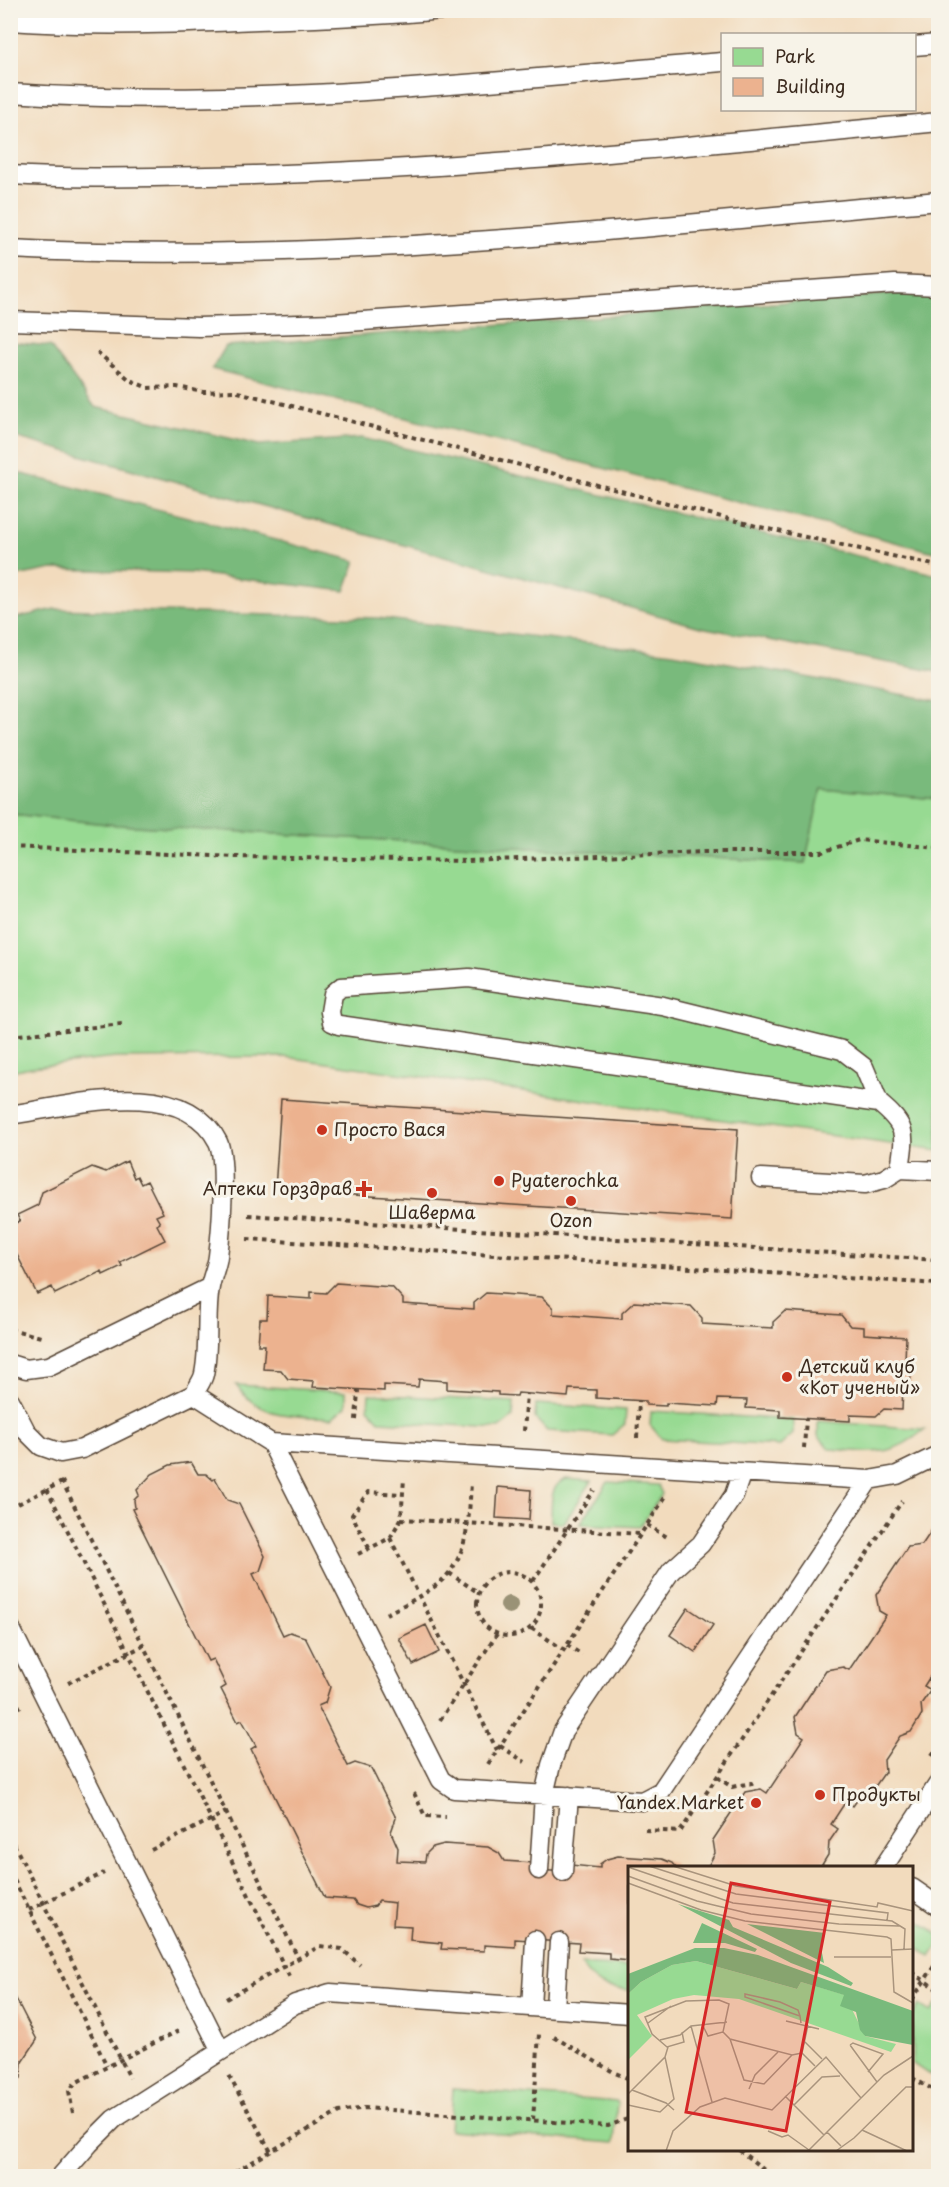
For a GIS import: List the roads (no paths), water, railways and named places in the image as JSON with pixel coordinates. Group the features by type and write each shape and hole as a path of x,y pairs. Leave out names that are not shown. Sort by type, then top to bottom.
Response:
{"lane":[{"path":"10,21 58,24 209,22 391,15 442,10"},
{"path":"916,46 939,44"},
{"path":"10,93 64,97 221,98 395,90 721,62"},
{"path":"10,175 58,178 280,175 482,164 939,122"},
{"path":"10,249 59,252 240,251 391,246 939,201"},
{"path":"10,321 199,327 334,323 896,284 939,286"},
{"path":"879,1103 339,1025 332,1022 330,1012 333,994 341,987 469,978 663,1006 842,1050 864,1067 879,1103 896,1117 904,1137 900,1169"},
{"path":"10,1115 103,1100 146,1099 180,1106 203,1122 219,1143 223,1168 218,1257 210,1287 204,1376 194,1394 82,1449 61,1453 41,1446 26,1431 10,1400"},
{"path":"761,1178 865,1184 884,1179 900,1169 939,1171"},
{"path":"10,1364 26,1369 49,1366 210,1287"},
{"path":"194,1394 271,1443 869,1480 897,1475 939,1455"},
{"path":"271,1443 441,1780 454,1789 544,1795 642,1801 661,1791 869,1480"},
{"path":"539,1870 544,1795 551,1765 563,1731 671,1571 701,1544 734,1495 742,1472"},
{"path":"10,1627 221,2051"},
{"path":"884,1866 939,1784"},
{"path":"563,1872 568,1796"},
{"path":"913,1889 939,1906"},
{"path":"531,2007 535,1940"},
{"path":"555,2009 559,1942"},
{"path":"61,2176 114,2119 295,2004 330,1994 628,2014"}],"place":[{"name":"Просто Вася","path":"322,1130"},
{"name":"Pyaterochka","path":"499,1181"},
{"name":"Аптеки Горздрав","path":"364,1189"},
{"name":"Шаверма","path":"432,1193"},
{"name":"Ozon","path":"571,1201"},
{"name":"Детский клуб «Кот ученый»","path":"787,1377"},
{"name":"Продукты","path":"820,1795"},
{"name":"Yandex.Market","path":"756,1803"}]}
